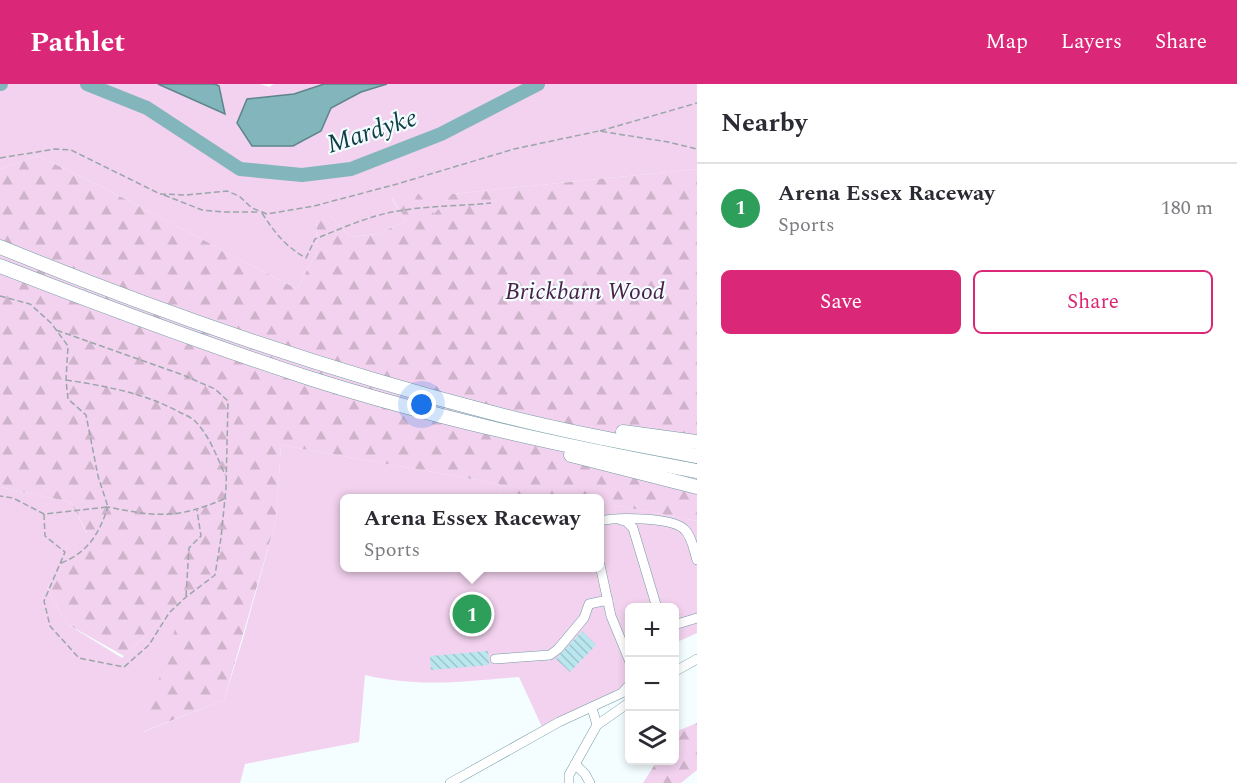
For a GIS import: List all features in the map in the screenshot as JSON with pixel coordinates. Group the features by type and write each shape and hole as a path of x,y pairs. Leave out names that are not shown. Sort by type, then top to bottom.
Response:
{"highway":[{"path":"0,247 107,291 295,357 461,404 563,429 697,456"},
{"path":"0,266 179,335 314,380 450,418 697,471"},
{"path":"461,404 497,406 629,434 697,442"},
{"path":"450,418 491,434 697,487"}],"lane":[{"path":"613,519 626,521 633,528 656,603"},
{"path":"604,520 655,520 673,524 684,529 691,540 697,560"},
{"path":"602,572 611,616 628,657"},
{"path":"495,659 550,655 558,650 584,618 589,604 608,600"},
{"path":"679,624 697,618"},
{"path":"679,670 697,659"},
{"path":"450,783 559,722 592,708 625,690"},
{"path":"569,783 569,775 597,724 625,705"},
{"path":"592,708 597,724"},
{"path":"575,764 590,783"}],"path":[{"path":"160,194 186,195 227,191 238,196 252,208 267,214 275,213 314,206 418,178 503,151 599,131 697,103"},
{"path":"599,131 697,149"},
{"path":"0,158 55,149 71,150 120,176 202,210 261,212"},
{"path":"261,212 274,232 293,251 306,258 315,239 377,215 443,206 491,203"},
{"path":"0,296 30,304 56,330 68,346 66,380 68,399 86,414 98,476 108,507 100,531 82,550 60,564"},
{"path":"44,514 45,536 65,552 44,601 51,626 79,658 124,667 149,645 169,613 215,575 225,498 228,401 215,389 183,375 56,330"},
{"path":"66,380 138,395 169,406 195,421 210,441 226,476"},
{"path":"0,496 13,498 44,514 108,507 139,513 175,515 197,510 225,498"},
{"path":"186,597 189,548 201,536 197,510"}],"green space":[{"path":"0,84 260,84 269,87 274,84 697,84 697,169 452,194 434,215 391,198 407,221 377,234 351,237 330,216 316,217 317,252 297,289 38,156 0,169"},
{"name":"Brickbarn Wood","path":"38,156 297,289 317,252 316,216 330,216 351,237 377,234 407,221 391,197 419,194 434,214 452,194 697,169 697,521 614,505 604,506 604,494 519,494 503,490 501,494 500,484 281,445 276,520 224,700 142,732 185,598 124,656 67,624 47,588 87,533 71,502 0,487 0,169"},
{"path":"281,445 500,484 501,494 340,494 340,572 604,572 604,505 697,521 697,633 679,641 679,603 625,603 624,685 598,702 542,727 519,677 460,682 423,682 365,675 359,742 245,764 240,783 0,783 0,487 71,502 87,534 47,588 67,624 122,658 186,597 143,732 224,700 276,520"},
{"path":"502,489 526,494 501,494"},
{"path":"697,723 697,770 681,783 643,783 654,765 679,765 679,730"}],"water":[{"path":"158,84 215,84 219,86 225,114"},
{"path":"324,84 387,84 361,92 331,108 321,131 293,146 252,146 237,123 247,99 294,94"}],"building":[{"path":"582,631 596,645 570,672 556,659"},
{"path":"488,651 489,665 431,670 430,656"}],"waterway":[{"name":"Mardyke","path":"87,84 147,108 240,169 302,175 351,169 441,134 538,84"}],"place":[{"name":"Arena Essex Raceway","path":"472,614"}]}
